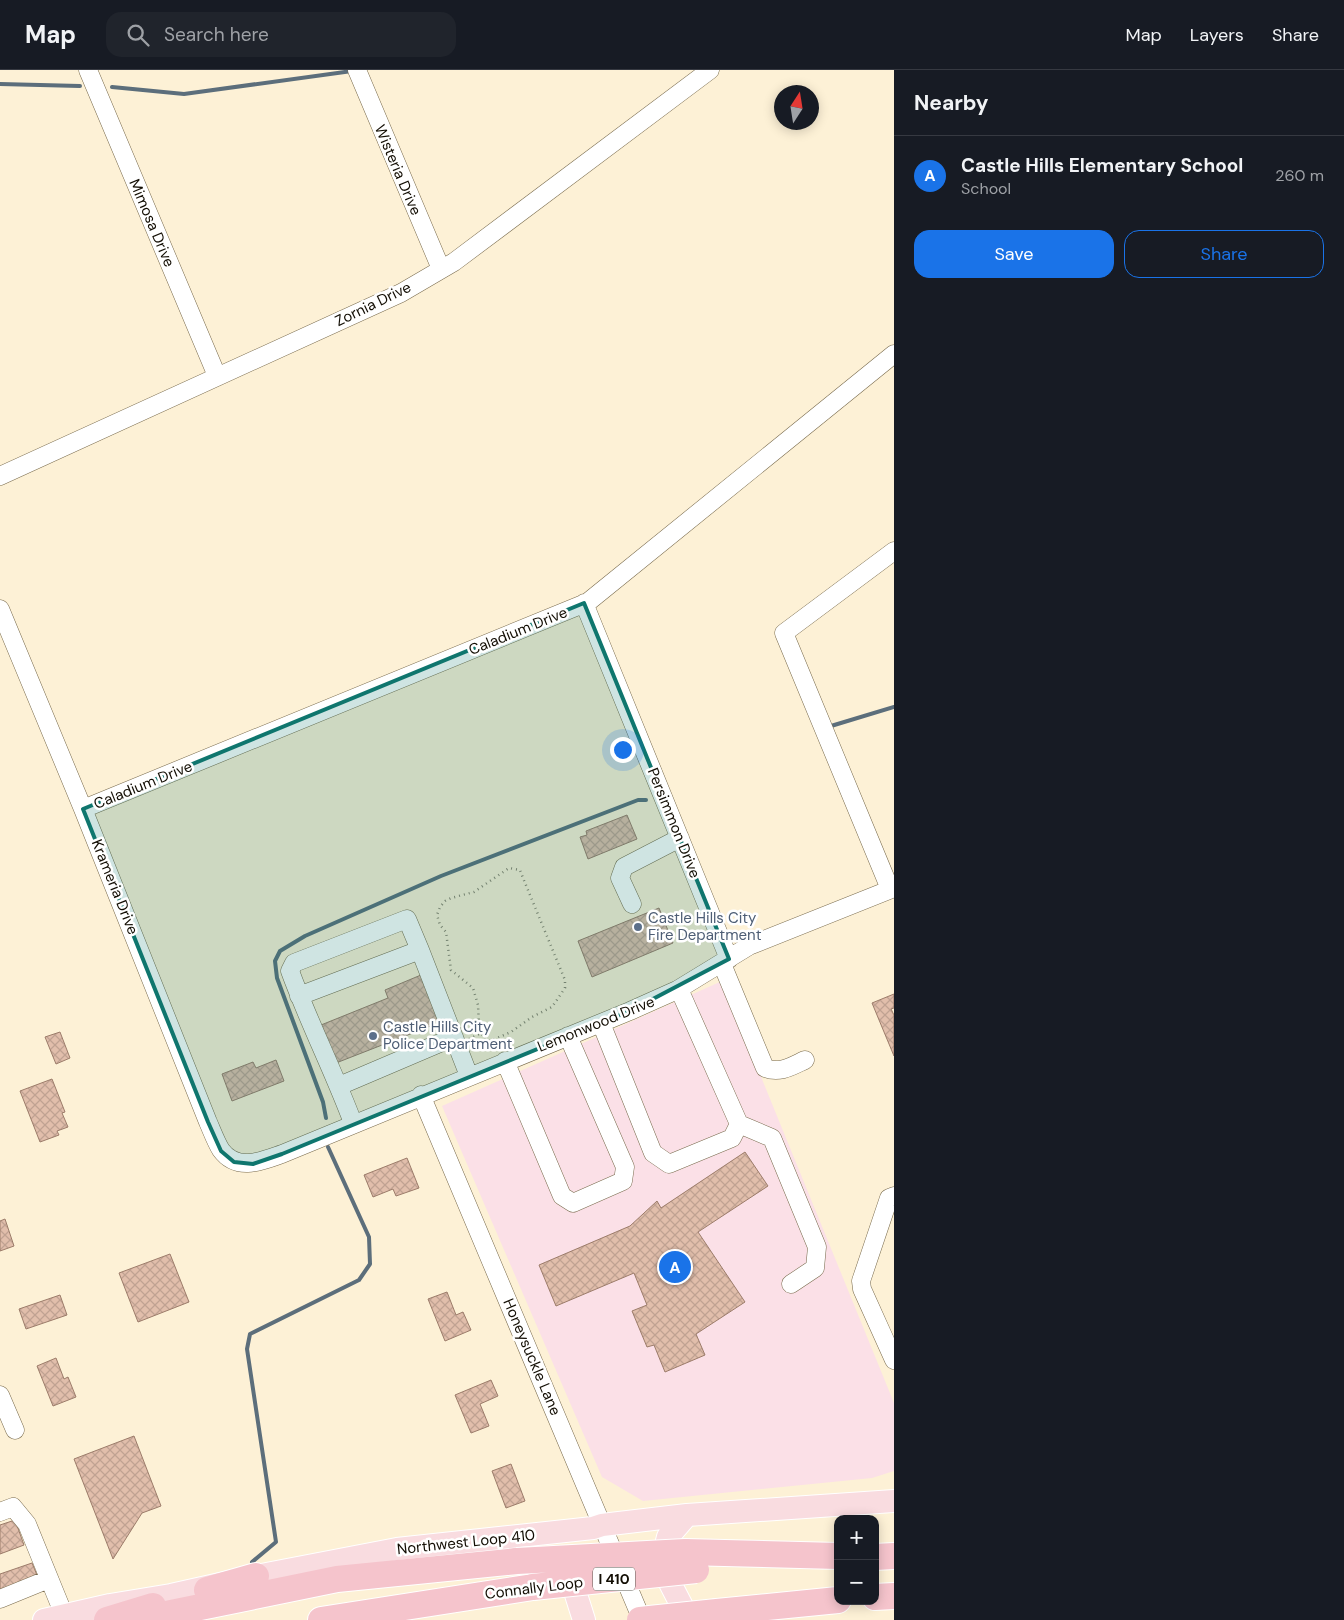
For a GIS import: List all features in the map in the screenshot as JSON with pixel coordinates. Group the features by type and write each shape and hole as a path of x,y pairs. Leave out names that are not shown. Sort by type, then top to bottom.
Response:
{"highway":[{"name":"Connally Loop","path":"321,1620 690,1561 834,1558"},
{"path":"137,1620 337,1579 517,1561 690,1561"},
{"path":"107,1620 256,1576"},
{"path":"879,1597 894,1596"},
{"path":"641,1620 834,1600"}],"main road":[{"name":"Northwest Loop 410","path":"54,1618 110,1605 171,1595 256,1576 397,1549 687,1516 894,1500"},
{"path":"687,1516 668,1537 662,1561 669,1582 690,1620"},
{"path":"496,1538 545,1546 556,1552 566,1561 584,1620"}],"street":[{"name":"Mimosa Drive","path":"88,70 217,376"},
{"name":"Wisteria Drive","path":"357,70 441,269"},
{"name":"Zornia Drive","path":"0,476 401,293 454,262 710,70"},
{"name":"Caladium Drive","path":"83,809 584,603 894,354"},
{"path":"892,889 784,633 894,551"},
{"name":"Persimmon Drive","path":"584,603 680,838 765,1068 785,1069 805,1060"},
{"name":"Krameria Drive","path":"0,609 83,809 208,1122 221,1150 234,1162"},
{"path":"632,904 620,878 624,867 680,838"},
{"name":"Lemonwood Drive","path":"234,1162 253,1164 282,1154 353,1123 568,1036 680,989 750,946 892,889"},
{"path":"353,1123 290,972 294,963 407,919 469,1076"},
{"path":"299,996 420,950"},
{"path":"680,989 739,1124 772,1138 817,1246 815,1268 791,1284"},
{"path":"601,1022 653,1153 669,1164 732,1138 739,1124"},
{"path":"505,1061 562,1196 573,1203 623,1181 625,1167 568,1036"},
{"path":"339,1086 455,1041"},
{"name":"Honeysuckle Lane","path":"421,1095 641,1620"},
{"path":"894,1196 889,1198 861,1281 862,1289 894,1360"},
{"path":"0,1395 15,1430"},
{"path":"0,1512 13,1507 27,1524 49,1579 54,1618"},
{"path":"0,1599 49,1579"}],"path":[{"path":"509,868 514,868 520,870 565,980 565,988 552,1008 532,1017 511,1032 490,1041 485,1039 481,1033 476,996 473,988 451,970 446,932 440,925 437,916 440,906 445,902 474,892 509,868"},
{"path":"455,1041 481,1033"}],"highlighted area":[{"path":"584,603 729,959 630,1011 282,1154 253,1164 234,1162 221,1151 83,809"}],"shaded area":[{"path":"722,981 894,1403 894,1471 872,1478 643,1501 602,1477 442,1106"}],"building":[{"path":"627,815 637,839 588,859 580,837 587,835 586,831"},
{"path":"659,908 673,943 592,977 578,941"},
{"path":"421,975 441,1022 336,1063 321,1025 388,998 385,990"},
{"path":"894,994 894,1008 891,1009 894,1015 894,1056 872,1003"},
{"path":"60,1032 70,1058 56,1064 45,1037"},
{"path":"276,1060 284,1081 232,1101 222,1074 253,1062 256,1068"},
{"path":"52,1079 65,1112 62,1113 68,1127 57,1131 59,1135 40,1142 20,1091"},
{"path":"745,1152 768,1186 698,1232 745,1302 696,1334 705,1355 665,1372 654,1345 647,1347 632,1311 647,1305 634,1273 556,1306 539,1265 630,1226 657,1201 661,1208"},
{"path":"407,1158 419,1188 396,1196 393,1189 373,1197 364,1175"},
{"path":"5,1219 14,1246 0,1251 0,1221"},
{"path":"170,1254 189,1302 138,1322 119,1273"},
{"path":"447,1292 456,1315 463,1312 471,1330 445,1341 428,1299"},
{"path":"60,1295 67,1315 26,1329 19,1309"},
{"path":"56,1358 64,1379 68,1377 76,1397 53,1406 37,1366"},
{"path":"491,1380 498,1396 480,1404 489,1426 471,1433 455,1395"},
{"path":"134,1436 161,1506 142,1513 113,1559 74,1459"},
{"path":"511,1464 525,1501 506,1508 492,1471"},
{"path":"15,1520 24,1545 0,1554 0,1525"},
{"path":"32,1563 39,1580 0,1595 0,1574"}],"waterway":[{"path":"112,87 184,94 352,71"},
{"path":"0,84 80,86"},
{"path":"831,726 894,707"},
{"path":"326,1118 323,1102 277,978 275,961 280,951 305,936 441,876 638,800 646,800"},
{"path":"252,1562 276,1542 247,1349 250,1334 359,1280 370,1264 369,1237 328,1147"}],"place":[{"name":"Castle Hills City Fire Department","path":"638,927"},
{"name":"Castle Hills City Police Department","path":"373,1036"},
{"name":"Castle Hills Elementary School","path":"675,1267"}]}
